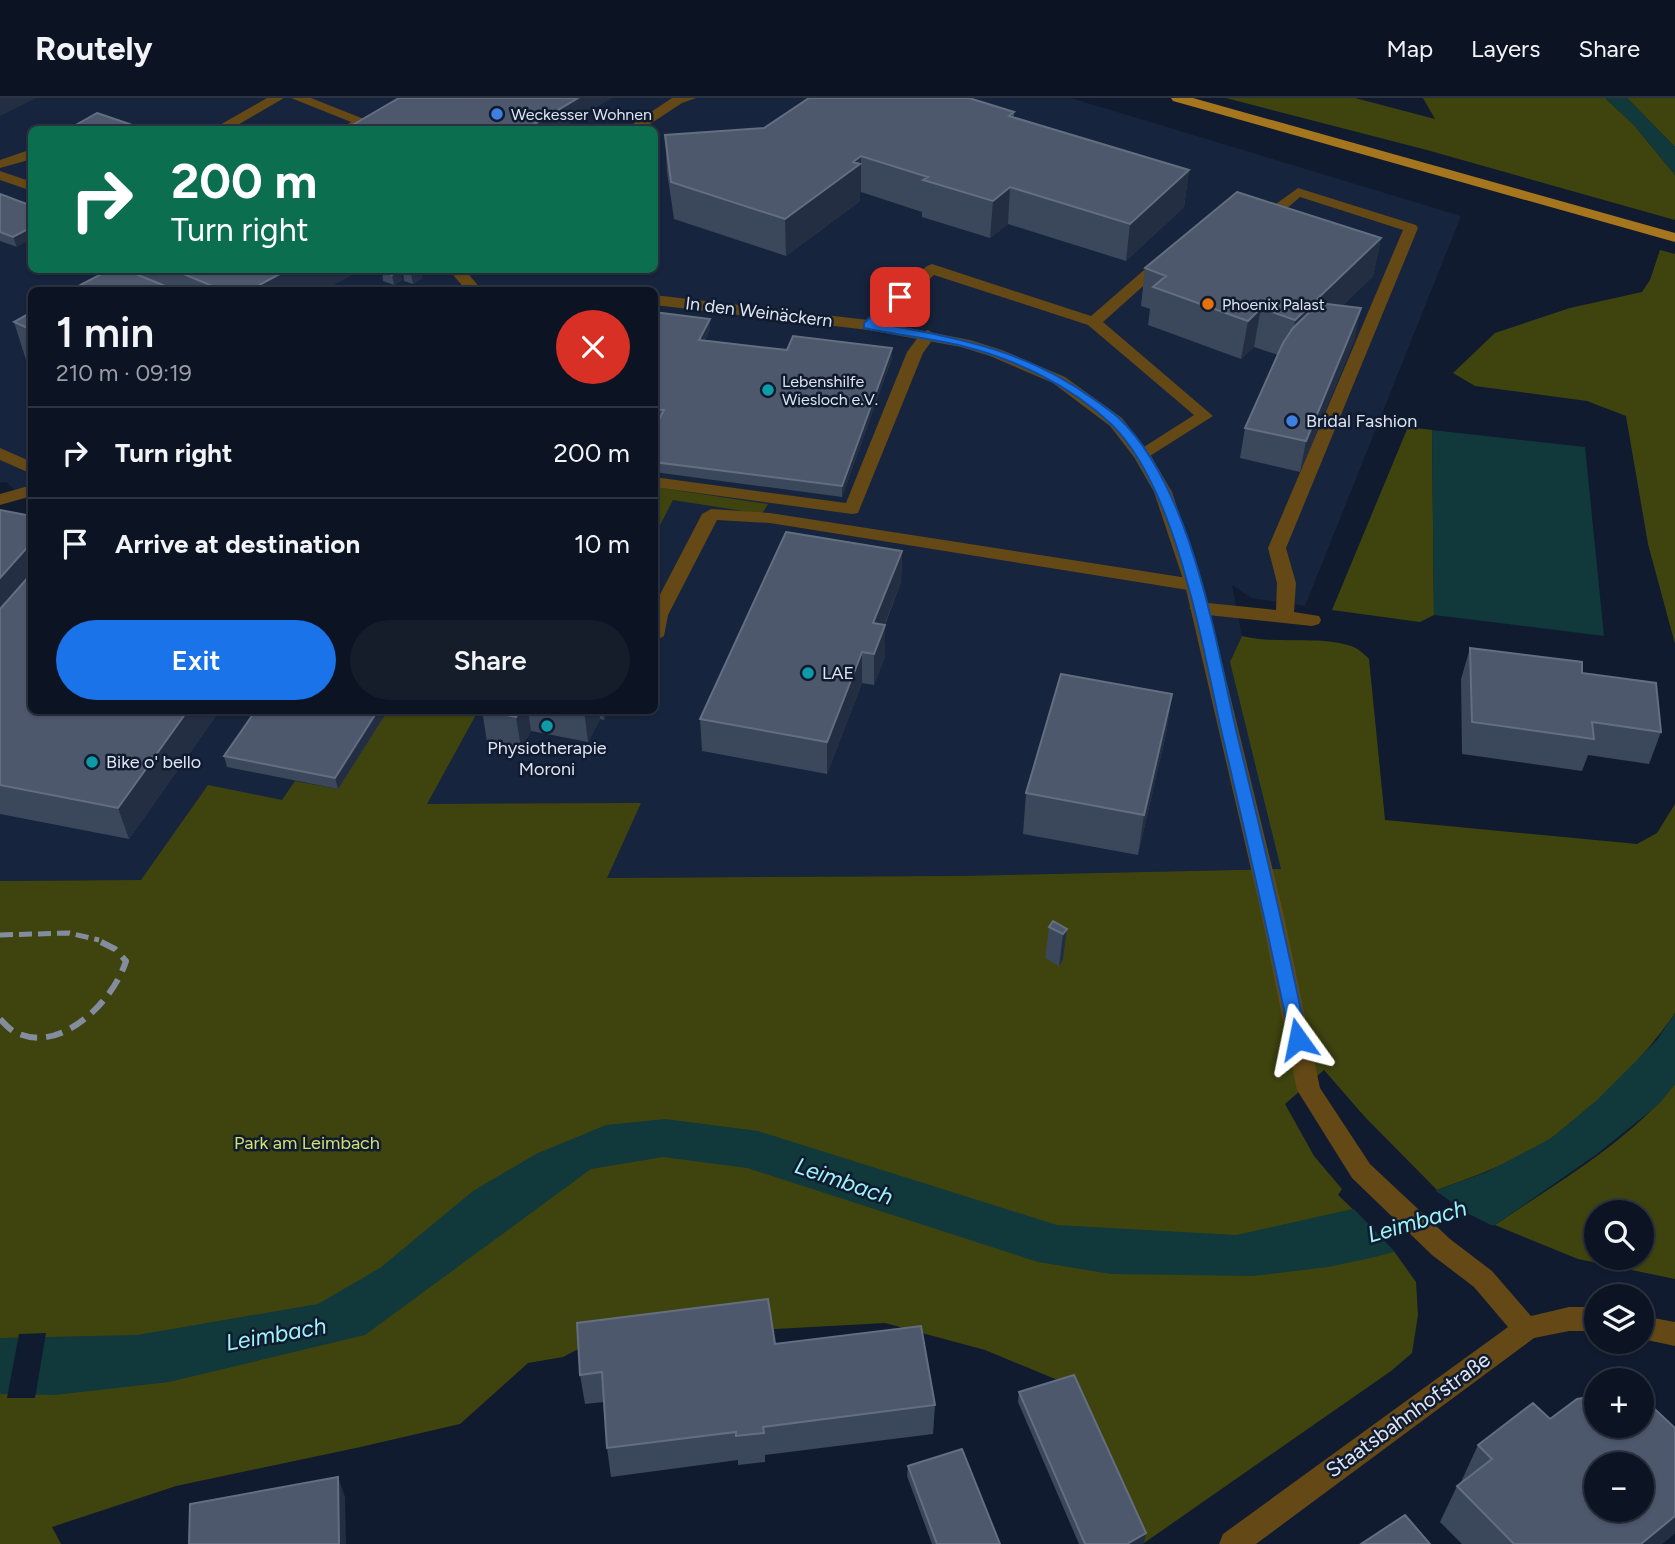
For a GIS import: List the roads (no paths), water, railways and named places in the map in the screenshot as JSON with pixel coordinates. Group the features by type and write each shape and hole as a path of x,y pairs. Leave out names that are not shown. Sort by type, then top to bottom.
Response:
{"main road":[{"path":"1178,98 1675,237"}],"street":[{"path":"225,126 276,98"},
{"path":"298,98 362,121 353,126"},
{"path":"638,126 682,99"},
{"path":"0,164 28,155"},
{"path":"0,175 28,186"},
{"path":"1240,206 1272,214 1298,192 1411,228 1277,548 1288,582 1288,604 1283,617"},
{"path":"1094,322 1177,248"},
{"path":"868,325 932,269 1094,322 1205,416 1142,456"},
{"path":"460,273 471,287"},
{"name":"In den Weinäckern","path":"658,300 868,325 928,335 996,353 1059,380 1116,422 1142,456 1163,492 1196,596 1272,912 1309,1090 1361,1171 1441,1247 1483,1279 1526,1329"},
{"path":"658,483 852,509 915,352 928,335"},
{"path":"0,453 28,467"},
{"path":"0,500 28,491"},
{"path":"658,619 711,514 770,518 1196,596 1283,617 1312,620"},
{"name":"Staatsbahnhofstraße","path":"1233,1544 1526,1329 1558,1319 1584,1318"},
{"path":"1654,1330 1675,1334"}],"water":[{"path":"1605,98 1627,98 1675,147 1675,175 1634,125"},
{"path":"1432,430 1585,447 1604,636 1434,615"},
{"name":"Leimbach","path":"1675,1013 1675,1084 1659,1104 1597,1154 1495,1225 1371,1258 1328,1267 1253,1276 1111,1274 1038,1262 747,1168 663,1157 591,1169 365,1335 169,1382 55,1395 0,1394 0,1338 137,1335 318,1304 380,1268 473,1191 536,1154 606,1125 665,1119 758,1131 1057,1225 1236,1235 1437,1190 1487,1172 1550,1139 1597,1100 1657,1040"}],"railway":[{"path":"0,935 69,933 95,939"},
{"path":"0,1019 15,1032 34,1038 68,1030 84,1020 110,992 126,961 115,949 95,939"}],"place":[{"name":"Weckesser Wohnen","path":"497,114"},
{"name":"Phoenix Palast","path":"1208,304"},
{"name":"Lebenshilfe Wiesloch e.V.","path":"768,390"},
{"name":"Bridal Fashion","path":"1292,421"},
{"name":"LAE","path":"808,673"},
{"name":"Physiotherapie Moroni","path":"547,726"},
{"name":"Bike o' bello","path":"92,762"}],"park label":[{"name":"Park am Leimbach","path":"307,1143"}]}
